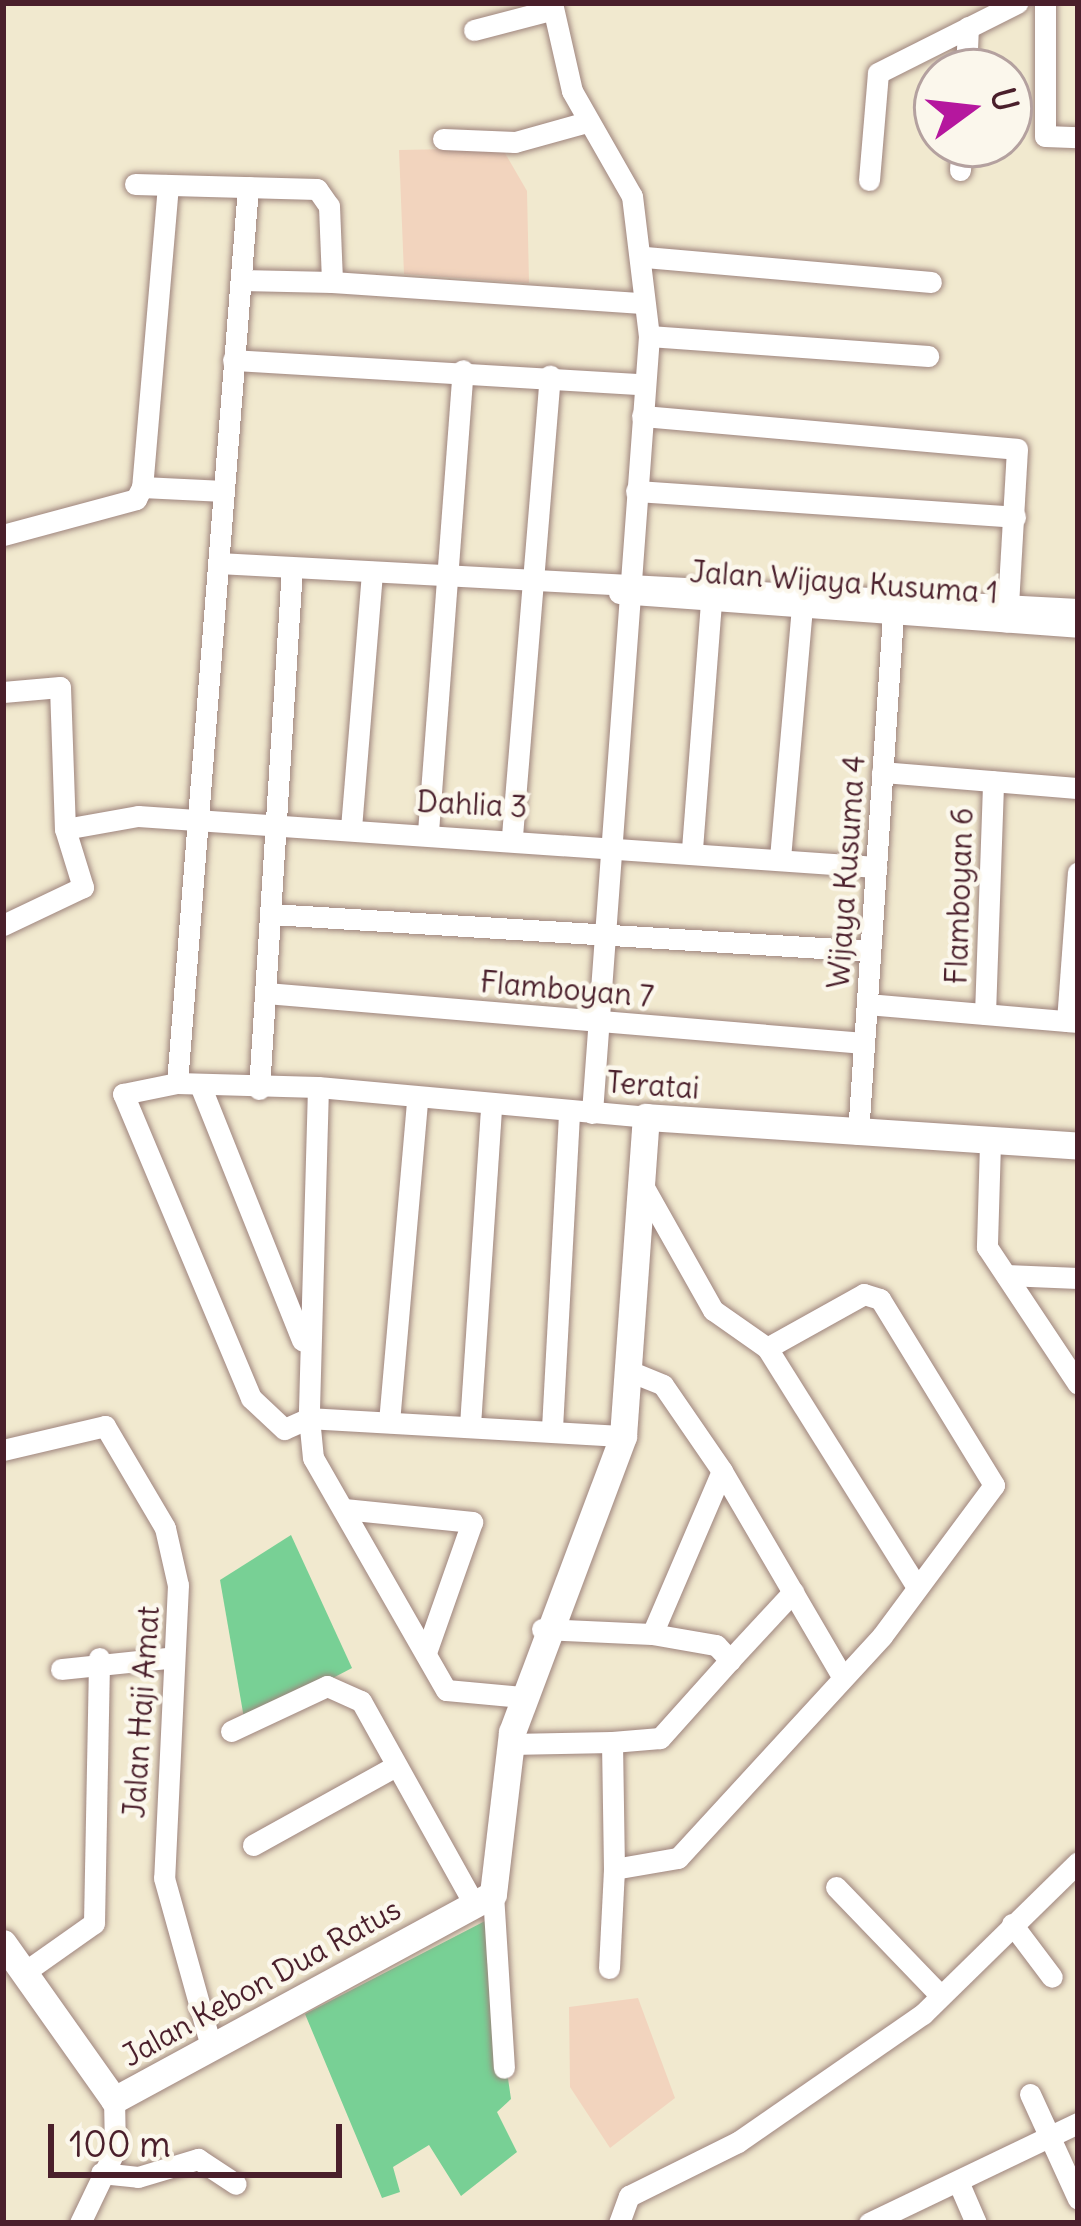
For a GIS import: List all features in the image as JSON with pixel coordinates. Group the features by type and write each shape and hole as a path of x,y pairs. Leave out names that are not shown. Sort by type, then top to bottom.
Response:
{"street":[{"path":"869,180 878,73 1017,3"},
{"path":"1045,3 1046,136 1078,137"},
{"path":"474,30 552,7 586,122 632,196 645,257 638,303 649,336 622,588 596,1022 580,1112 552,1428"},
{"path":"967,48 968,27"},
{"path":"443,139 514,142 586,122"},
{"path":"135,184 324,195 332,282"},
{"path":"3,535 130,501 142,487 168,185"},
{"path":"248,187 198,821 188,1084 307,1351"},
{"path":"645,257 931,282"},
{"path":"241,280 638,303"},
{"path":"649,336 928,356"},
{"path":"233,360 644,384"},
{"path":"428,832 464,370"},
{"path":"512,836 550,376"},
{"path":"642,416 1013,447 1016,517 1007,614"},
{"path":"142,487 224,491"},
{"path":"636,491 1016,517"},
{"name":"Jalan Wijaya Kusuma 1","path":"218,563 1007,614 1078,627"},
{"path":"259,1089 292,568"},
{"path":"351,828 372,572"},
{"name":"Jalan Wijaya Kusuma 1","path":"622,588 711,604 893,615 1078,609"},
{"path":"692,850 711,604"},
{"path":"779,858 802,609"},
{"name":"Wijaya Kusuma 4","path":"857,1134 893,615"},
{"path":"3,692 60,686 65,829 83,892 3,925"},
{"path":"883,772 1078,788"},
{"name":"Flamboyan 6","path":"985,1014 993,781"},
{"name":"Dahlia 3","path":"65,829 138,816 605,842 876,867"},
{"path":"867,1004 1073,1021 1078,872"},
{"path":"271,914 870,951"},
{"name":"Flamboyan 7","path":"266,993 864,1043"},
{"path":"188,1084 128,1091 124,1108 251,1398 284,1429 309,1418 552,1428 623,1436"},
{"name":"Teratai","path":"188,1084 318,1087 491,1106 1078,1146"},
{"path":"318,1087 307,1351 309,1446 452,1697 522,1697"},
{"path":"389,1421 417,1100"},
{"path":"470,1425 491,1106"},
{"path":"504,2068 484,1899 510,1744 542,1629 623,1436 634,1372 646,1117"},
{"path":"990,1143 985,1238 1075,1375"},
{"path":"642,1184 713,1310 767,1348 917,1587"},
{"path":"1006,1275 1078,1278"},
{"path":"614,1870 678,1858 917,1587 997,1473 873,1294 767,1348"},
{"path":"634,1372 663,1385 722,1471 840,1673"},
{"name":"Jalan Haji Amat","path":"3,1450 110,1429 175,1561 165,1657 164,1878 211,2046"},
{"path":"652,1634 722,1471"},
{"path":"344,1509 472,1522 427,1650"},
{"path":"510,1744 661,1738 793,1592"},
{"path":"542,1629 652,1634 716,1645 730,1660"},
{"path":"61,1669 99,1658 165,1657"},
{"path":"26,1971 94,1922 99,1658"},
{"path":"231,1731 327,1685 361,1701 394,1767 484,1899"},
{"path":"609,1968 614,1870 612,1742"},
{"path":"253,1845 394,1767"},
{"path":"619,2223 629,2196 738,2142 940,1996 1078,1862"},
{"path":"836,1887 940,1996"},
{"name":"Jalan Kebon Dua Ratus","path":"80,2223 119,2135 114,2100 484,1899"},
{"path":"1012,1924 1052,1977"},
{"path":"3,1943 114,2100"},
{"path":"1030,2094 1078,2199"},
{"path":"869,2223 960,2186 1078,2122"},
{"path":"100,2173 138,2177 198,2159 236,2184"},
{"path":"960,2186 976,2223"}],"shaded area":[{"path":"502,148 527,191 529,283 404,274 399,150"},
{"path":"638,1998 675,2098 610,2148 570,2087 569,2007"}],"green space":[{"path":"291,1535 352,1668 245,1724 220,1580"},
{"path":"485,1921 511,2099 497,2112 517,2152 461,2196 429,2145 393,2167 400,2192 382,2198 305,2014"}]}
